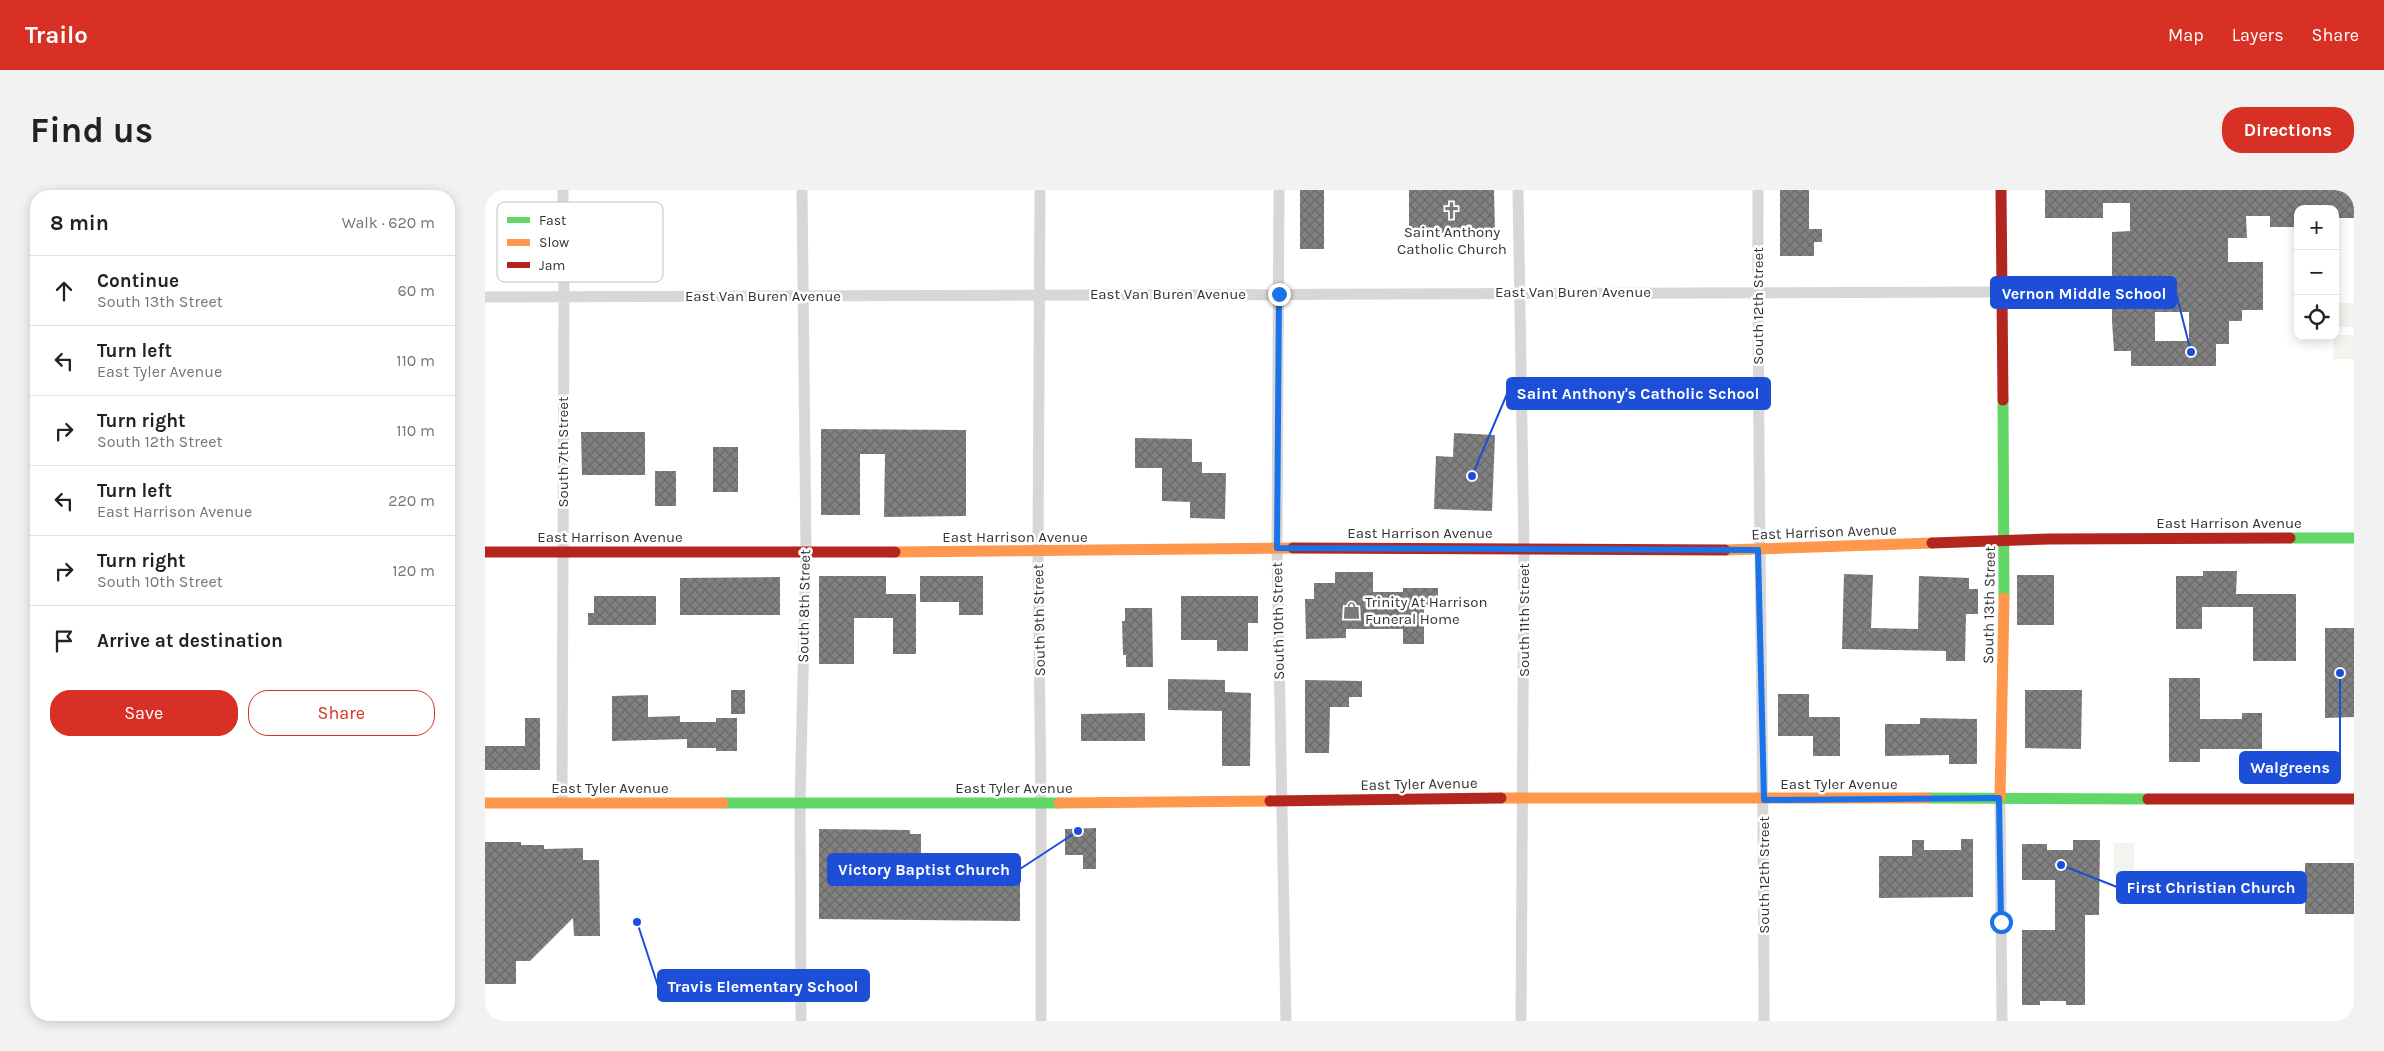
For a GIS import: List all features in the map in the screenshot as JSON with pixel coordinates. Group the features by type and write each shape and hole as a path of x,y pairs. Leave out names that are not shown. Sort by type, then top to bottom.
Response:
{"main road":[{"name":"South 13th Street","path":"1999,798 2005,541 2001,190"},
{"name":"East Harrison Avenue","path":"485,552 1038,552 1277,548 1758,550 2005,541 2354,538"},
{"name":"East Tyler Avenue","path":"485,803 1041,803 1522,798 1764,800 1999,798 2354,799"}],"street":[{"name":"South 8th Street","path":"801,1021 800,803 806,552 802,190"},
{"name":"South 9th Street","path":"1040,190 1041,294 1038,552 1041,1021"},
{"name":"South 10th Street","path":"1279,190 1277,548 1286,1021"},
{"name":"South 11th Street","path":"1518,190 1518,292 1524,548 1521,1021"},
{"name":"South 12th Street","path":"1758,190 1758,550 1764,800 1764,1021"},
{"name":"South 7th Street","path":"563,803 564,282"},
{"name":"East Van Buren Avenue","path":"485,297 1518,292 2001,292"},
{"name":"South 13th Street","path":"1999,798 2002,1021"}],"shaded area":[{"path":"2339,303 2354,303 2354,327 2339,327"},
{"path":"2339,335 2354,335 2354,359 2333,359 2333,340 2339,340"},
{"path":"2114,843 2134,843 2134,876 2114,876"}],"building":[{"path":"1300,190 1324,190 1324,249 1300,249"},
{"name":"Saint Anthony Catholic Church","path":"1409,190 1494,190 1495,232 1409,233"},
{"path":"1780,190 1809,190 1809,229 1822,229 1822,242 1814,242 1814,256 1780,256"},
{"path":"2045,190 2354,190 2354,218 2339,218 2339,205 2294,205 2294,227 2270,227 2270,216 2246,216 2247,238 2228,238 2228,262 2263,262 2263,310 2242,310 2242,321 2229,321 2229,344 2216,344 2216,366 2131,366 2131,351 2114,351 2112,232 2130,231 2130,203 2103,203 2103,218 2045,218","holes":["2155,312 2189,312 2189,341 2155,341"]},
{"path":"821,429 966,430 966,516 884,517 885,454 860,454 860,515 821,515"},
{"path":"581,432 645,432 645,475 582,475"},
{"path":"1454,433 1495,435 1492,511 1434,509 1436,456 1453,457"},
{"path":"1135,438 1192,439 1192,462 1202,462 1202,473 1226,473 1225,519 1190,518 1190,502 1162,501 1162,468 1135,468"},
{"path":"713,447 738,447 738,492 713,492"},
{"path":"655,471 676,471 676,506 655,506"},
{"path":"2203,571 2237,571 2236,594 2296,594 2296,661 2253,661 2253,607 2202,607 2202,629 2176,629 2176,576 2203,576"},
{"path":"1335,572 1373,572 1373,592 1403,592 1403,588 1438,588 1438,605 1424,605 1424,644 1403,644 1403,629 1346,629 1346,638 1306,639 1305,599 1314,599 1314,583 1335,583"},
{"path":"1844,574 1873,575 1871,628 1918,629 1919,576 1969,578 1969,589 1978,589 1978,614 1966,614 1965,661 1946,661 1946,651 1842,649"},
{"path":"2017,575 2054,575 2054,625 2017,625"},
{"path":"819,576 886,576 886,594 916,594 916,654 893,654 893,618 854,618 854,664 819,664"},
{"path":"920,576 983,576 983,615 959,615 959,602 920,602"},
{"path":"780,577 780,615 680,615 680,578"},
{"path":"594,596 656,596 656,625 588,625 588,613 594,613"},
{"path":"1181,596 1258,596 1258,623 1248,623 1248,651 1217,651 1217,640 1181,640"},
{"path":"1125,608 1152,608 1153,667 1126,667 1126,655 1123,655 1122,621 1125,621"},
{"path":"2325,628 2354,628 2354,717 2325,718"},
{"path":"2169,678 2200,678 2200,719 2242,719 2242,713 2262,713 2262,749 2200,749 2200,762 2169,762"},
{"path":"1168,679 1225,680 1225,692 1251,693 1250,766 1222,766 1222,711 1168,710"},
{"path":"1305,680 1362,681 1362,697 1349,697 1349,707 1330,707 1329,753 1305,753"},
{"path":"731,690 745,690 745,714 731,714"},
{"path":"2025,690 2082,690 2081,749 2025,748"},
{"path":"1778,694 1809,694 1809,717 1840,717 1840,756 1813,756 1813,736 1778,736"},
{"path":"648,695 648,717 680,716 680,722 716,722 716,718 737,718 737,751 716,751 716,748 687,748 687,739 612,741 612,696"},
{"path":"1145,713 1145,741 1081,741 1081,714"},
{"path":"525,718 540,718 540,770 485,770 485,746 525,746"},
{"path":"1920,718 1977,719 1977,764 1949,764 1949,755 1885,756 1885,724 1920,724"},
{"path":"1096,828 1096,869 1083,869 1083,855 1065,855 1065,829"},
{"path":"819,829 910,830 910,834 921,834 921,862 1012,862 1011,868 1020,868 1020,921 819,919"},
{"path":"1961,839 1973,839 1973,897 1879,898 1879,856 1912,856 1912,840 1924,840 1924,850 1961,850"},
{"path":"2073,840 2100,840 2099,915 2085,915 2085,1005 2066,1005 2066,1001 2040,1001 2040,1005 2022,1005 2022,930 2055,930 2055,880 2022,880 2022,844 2047,844 2047,850 2073,850"},
{"path":"485,842 521,842 521,845 544,845 544,849 583,848 583,860 599,860 600,936 574,936 573,918 530,961 516,961 516,984 485,984"},
{"path":"2305,863 2354,863 2354,914 2305,914"}],"traffic: fast":[{"path":"2003,400 2004,598"},
{"path":"2290,538 2354,538"},
{"path":"1928,798 2148,799"},
{"path":"723,803 1059,803"}],"traffic: slow":[{"path":"1725,550 1932,543"},
{"path":"895,552 1293,548"},
{"path":"2000,798 2004,598"},
{"path":"1501,798 1928,798"},
{"path":"1059,803 1270,801"},
{"path":"485,803 723,803"}],"traffic: jam":[{"path":"2001,190 2003,400"},
{"path":"1932,543 2050,539 2290,538"},
{"path":"1293,548 1725,550"},
{"path":"485,552 895,552"},
{"path":"1270,801 1501,798"},
{"path":"2148,799 2354,799"}],"place":[{"name":"Saint Anthony Catholic Church","path":"1452,211"},
{"name":"Vernon Middle School","path":"2191,352"},
{"name":"Saint Anthony's Catholic School","path":"1472,476"},
{"name":"Trinity At Harrison Funeral Home","path":"1351,611"},
{"name":"Walgreens","path":"2340,673"},
{"name":"Victory Baptist Church","path":"1078,831"},
{"name":"First Christian Church","path":"2061,865"},
{"name":"Travis Elementary School","path":"637,922"}],"route":[{"path":"1279,294 1277,548 1758,550 1764,800 1999,798 2001,922"}]}
